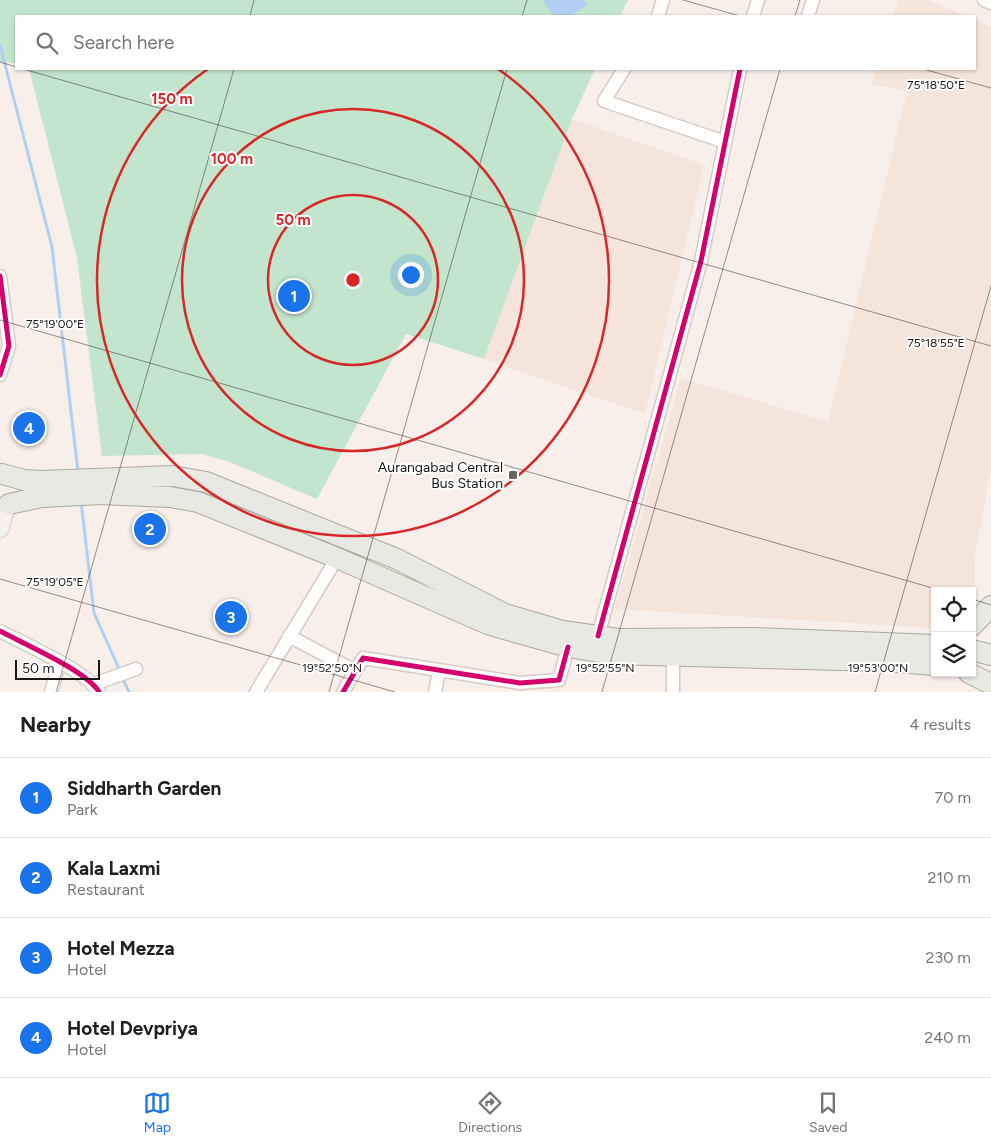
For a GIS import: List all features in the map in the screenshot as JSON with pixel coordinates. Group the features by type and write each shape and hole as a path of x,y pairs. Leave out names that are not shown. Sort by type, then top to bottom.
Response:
{"main road":[{"path":"1,473 24,480 42,489"},
{"path":"1,473 7,476 14,487 12,499 5,507"},
{"path":"5,507 42,489 100,486 173,476 206,482 397,559 505,614 563,631 619,639 754,638 931,645"},
{"path":"100,486 198,502 337,558 474,619 568,647 611,654 882,661 931,665"},
{"path":"976,622 991,606"},
{"path":"976,651 991,655"},
{"path":"976,677 990,684"}],"street":[{"path":"658,15 663,0"},
{"path":"753,15 758,0"},
{"path":"808,15 813,0"},
{"path":"984,0 991,3"},
{"path":"623,70 604,101 725,142"},
{"path":"598,636 701,261 740,70"},
{"path":"0,276 9,346 0,375"},
{"path":"0,528 5,507"},
{"path":"256,692 337,558"},
{"path":"0,631 60,663 97,688 136,669"},
{"path":"289,636 355,671"},
{"path":"343,692 362,658 520,684 559,680 568,647"},
{"path":"672,692 673,657"},
{"path":"50,692 60,663"},
{"path":"436,692 439,671"}],"shaded area":[{"path":"899,0 928,0 964,15 893,15"},
{"path":"976,20 991,27 991,468 975,555 975,587 931,587 931,628 615,609 681,378 828,422 907,91 871,84 876,70 976,70"},
{"path":"572,119 704,165 645,414 484,359"}],"green space":[{"path":"0,0 628,0 620,15 15,15 15,63 0,62"},
{"path":"29,70 595,70 572,119 484,359 406,334 317,499 230,462 202,454 102,456 77,258"}],"water":[{"path":"542,0 584,0 587,4 572,15 553,15"}],"waterway":[{"path":"0,45 52,247 78,472"},
{"path":"81,501 94,613 120,671"},
{"path":"122,677 129,692"}],"cycle path":[{"path":"598,636 701,261 740,70"},
{"path":"0,276 9,346 0,375"},
{"path":"0,631 39,650 82,675 99,692"},
{"path":"343,692 363,658 520,683 559,680 568,647"}],"place":[{"name":"Siddharth Garden","path":"294,296"},
{"name":"Hotel Devpriya","path":"29,428"},
{"name":"Aurangabad Central Bus Station","path":"513,475"},
{"name":"Kala Laxmi","path":"150,529"},
{"name":"Hotel Mezza","path":"231,617"}]}
